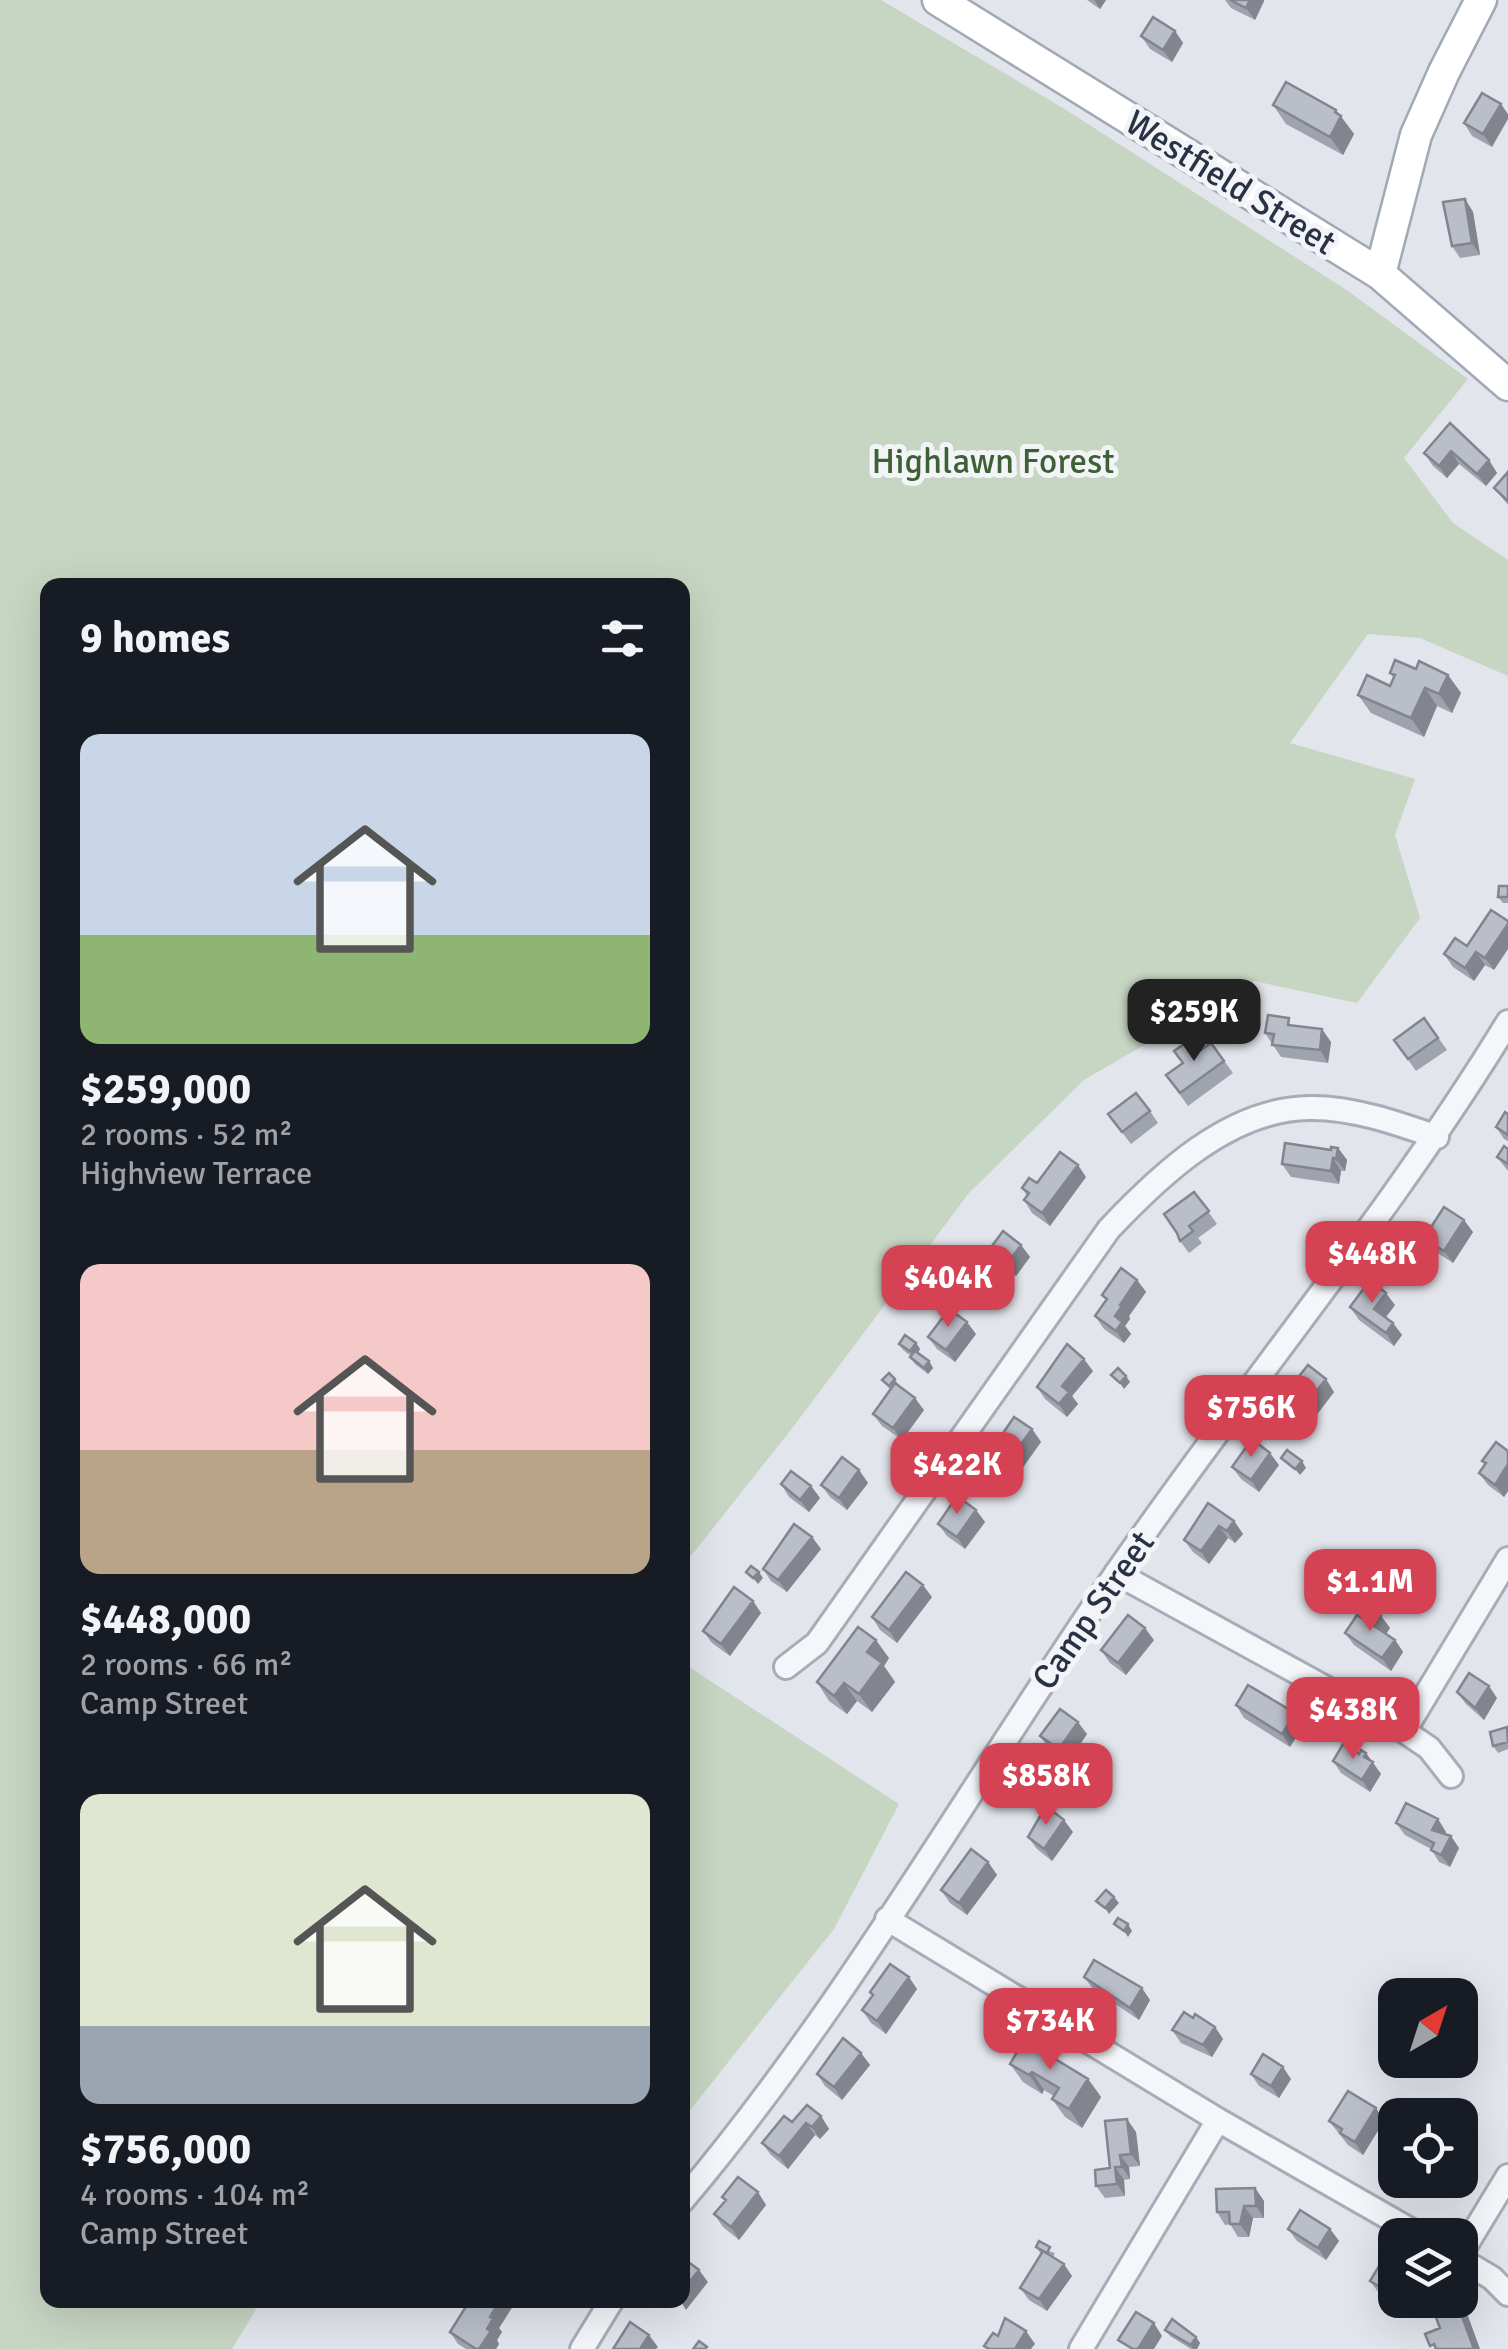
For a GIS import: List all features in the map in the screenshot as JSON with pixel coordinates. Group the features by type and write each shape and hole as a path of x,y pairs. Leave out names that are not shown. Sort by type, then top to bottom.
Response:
{"main road":[{"name":"Westfield Street","path":"938,0 1380,274 1508,385"},
{"path":"1380,274 1416,135 1482,0"}],"street":[{"name":"Camp Street","path":"690,2192 786,2071 1116,1574 1437,1137 1508,1022"},
{"path":"786,1667 817,1643 1109,1229 1152,1183 1221,1136 1264,1114 1310,1108 1400,1124 1437,1137"},
{"path":"1404,1731 1508,1559"},
{"path":"1116,1574 1404,1731 1429,1748 1451,1776"},
{"path":"887,1919 1218,2120 1389,2218"},
{"path":"1081,2349 1218,2120"},
{"path":"1478,2227 1508,2176"},
{"path":"1478,2269 1508,2294"},
{"path":"582,2349 607,2308"}],"green space":[{"name":"Highlawn Forest","path":"0,0 881,0 1063,108 1348,291 1468,379 1404,458 1453,523 1508,560 1508,676 1420,638 1368,634 1290,743 1415,779 1395,835 1420,918 1357,1003 1254,981 1084,1080 969,1193 690,1557 690,578 40,578 40,2308 257,2308 232,2349 0,2349"},
{"path":"690,1668 899,1804 834,1929 690,2110"}],"building":[{"path":"1230,0 1250,0 1246,8"},
{"path":"1153,17 1175,31 1163,50 1141,36"},
{"path":"1286,82 1341,116 1330,137 1273,105"},
{"path":"1482,93 1501,104 1483,134 1464,123"},
{"path":"1465,199 1472,243 1452,246 1443,202"},
{"path":"1450,423 1489,460 1477,474 1451,451 1439,466 1424,453"},
{"path":"1508,472 1508,501 1494,488"},
{"path":"1395,660 1416,669 1419,661 1448,675 1439,694 1425,688 1411,718 1358,695 1367,675 1390,686"},
{"path":"1499,886 1508,886 1508,897 1498,897"},
{"path":"1491,910 1508,924 1485,958 1476,952 1465,968 1444,954 1455,938 1467,946"},
{"path":"1268,1015 1289,1018 1288,1025 1322,1029 1320,1050 1272,1045 1274,1034 1265,1033"},
{"path":"1424,1018 1438,1038 1408,1059 1394,1040"},
{"path":"1193,1038 1201,1050 1211,1043 1224,1061 1180,1093 1166,1075 1183,1063 1174,1051"},
{"path":"1136,1093 1150,1111 1122,1132 1108,1114"},
{"path":"1505,1112 1508,1114 1508,1135 1496,1127"},
{"path":"1285,1143 1338,1148 1331,1171 1282,1164"},
{"path":"1504,1146 1508,1149 1508,1164 1497,1157"},
{"path":"1060,1152 1078,1165 1042,1213 1024,1200 1029,1193 1022,1188 1029,1178 1037,1183"},
{"path":"1194,1192 1209,1211 1189,1226 1193,1231 1180,1241 1164,1214"},
{"path":"1444,1207 1464,1220 1444,1251 1424,1238"},
{"path":"1003,1231 1021,1245 1007,1264 989,1250"},
{"path":"1121,1268 1137,1280 1115,1316 1122,1322 1116,1331 1095,1316 1107,1299 1102,1295"},
{"path":"1370,1280 1386,1293 1374,1309 1393,1323 1386,1333 1350,1307"},
{"path":"949,1309 967,1322 946,1350 928,1337"},
{"path":"905,1335 916,1343 910,1351 899,1344"},
{"path":"1067,1344 1084,1359 1062,1386 1069,1392 1059,1404 1037,1387"},
{"path":"915,1351 929,1361 924,1368 910,1357"},
{"path":"1308,1365 1326,1379 1306,1404 1288,1390"},
{"path":"1118,1368 1126,1376 1120,1383 1111,1375"},
{"path":"889,1373 895,1379 889,1386 882,1380"},
{"path":"895,1383 915,1398 893,1428 873,1414"},
{"path":"1014,1417 1032,1429 1012,1457 995,1445"},
{"path":"1252,1439 1270,1453 1251,1480 1232,1467"},
{"path":"1496,1442 1508,1451 1508,1464 1495,1485 1479,1473 1486,1463 1482,1461"},
{"path":"1287,1450 1302,1461 1295,1469 1281,1458"},
{"path":"842,1457 859,1470 839,1498 821,1485"},
{"path":"791,1471 811,1486 800,1500 781,1484"},
{"path":"957,1496 976,1510 957,1537 938,1524"},
{"path":"1208,1503 1234,1521 1227,1531 1219,1526 1201,1551 1184,1540"},
{"path":"794,1524 812,1537 778,1580 763,1569"},
{"path":"751,1566 759,1572 753,1578 746,1572"},
{"path":"906,1572 923,1585 889,1630 872,1617"},
{"path":"734,1587 753,1601 721,1644 703,1631"},
{"path":"1372,1609 1381,1616 1374,1626 1395,1640 1382,1658 1345,1633 1357,1615 1365,1620"},
{"path":"1128,1615 1145,1628 1118,1663 1101,1650"},
{"path":"858,1627 876,1640 867,1652 882,1663 859,1694 844,1683 834,1696 817,1682"},
{"path":"1469,1673 1489,1686 1475,1708 1457,1692"},
{"path":"1248,1685 1295,1713 1282,1734 1236,1705"},
{"path":"1060,1709 1078,1722 1059,1749 1040,1736"},
{"path":"1507,1727 1508,1742 1493,1746 1490,1732"},
{"path":"1343,1744 1359,1754 1361,1750 1366,1753 1364,1757 1373,1762 1362,1780 1333,1761"},
{"path":"1406,1803 1438,1819 1432,1830 1451,1836 1441,1855 1431,1850 1434,1843 1396,1823"},
{"path":"1046,1806 1064,1820 1044,1849 1028,1837"},
{"path":"971,1849 988,1862 959,1903 941,1890"},
{"path":"1106,1890 1114,1897 1105,1908 1096,1901"},
{"path":"1118,1918 1128,1924 1124,1931 1114,1924"},
{"path":"1094,1960 1142,1988 1130,2008 1084,1977"},
{"path":"890,1964 909,1977 877,2021 862,2010"},
{"path":"1184,2012 1215,2027 1203,2045 1172,2030"},
{"path":"843,2038 861,2053 834,2087 817,2074"},
{"path":"1024,2040 1088,2079 1069,2109 1052,2099 1059,2088 1010,2064"},
{"path":"1263,2054 1283,2067 1271,2086 1251,2074"},
{"path":"1348,2091 1376,2108 1355,2142 1329,2121"},
{"path":"807,2105 821,2116 812,2127 806,2123 779,2156 762,2143 784,2116 792,2122"},
{"path":"1127,2119 1131,2154 1120,2155 1122,2167 1115,2167 1117,2184 1096,2186 1095,2170 1110,2168 1105,2121"},
{"path":"738,2177 758,2192 731,2227 714,2214"},
{"path":"1255,2188 1256,2206 1244,2206 1240,2224 1230,2224 1229,2212 1217,2212 1216,2189"},
{"path":"1300,2210 1330,2229 1318,2248 1288,2229"},
{"path":"1039,2241 1050,2247 1047,2253 1036,2247"},
{"path":"1043,2251 1064,2264 1039,2299 1020,2288"},
{"path":"690,2263 699,2270 690,2281"},
{"path":"1378,2268 1378,2286 1370,2281"},
{"path":"465,2308 495,2308 487,2329 491,2331 479,2349 450,2332"},
{"path":"1136,2312 1154,2323 1138,2349 1133,2349 1118,2340"},
{"path":"1005,2318 1026,2331 1015,2349 984,2346 993,2333 998,2336"},
{"path":"1436,2318 1463,2318 1474,2349 1430,2346 1425,2334 1440,2328"},
{"path":"1172,2319 1196,2337 1191,2345 1165,2330"},
{"path":"630,2322 649,2335 640,2349 613,2349"}]}
